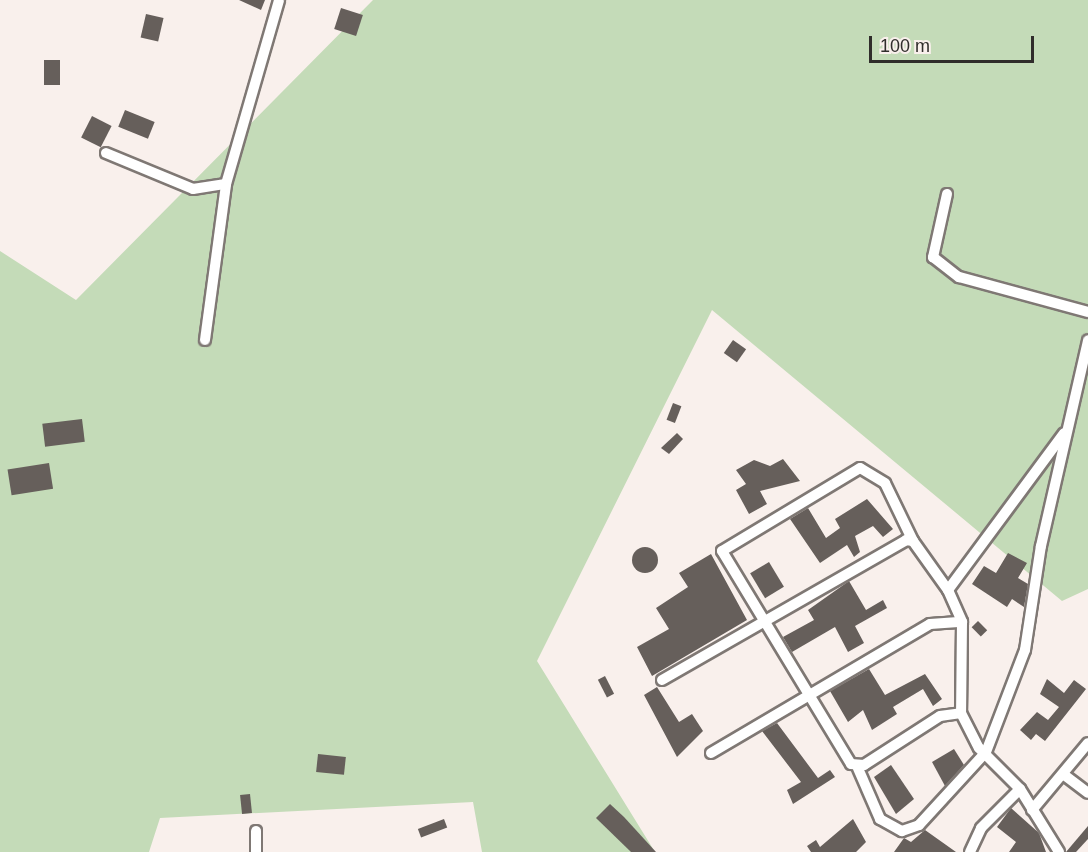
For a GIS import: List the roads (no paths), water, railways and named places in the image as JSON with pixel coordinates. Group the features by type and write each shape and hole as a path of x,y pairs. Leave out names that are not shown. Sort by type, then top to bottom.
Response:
{"street":[{"path":"205,340 226,184 279,0"},
{"path":"106,153 193,189 226,184"},
{"path":"947,194 933,257 959,277 1088,312"},
{"path":"1059,852 1020,789 986,752 961,713 962,622 948,590 913,542 885,483 860,468 821,489 722,551 768,621 846,758 857,766 880,819 902,831 919,825 986,752 1025,650 1041,546 1088,340"},
{"path":"948,590 1067,429"},
{"path":"662,680 906,540 913,542"},
{"path":"711,753 930,624 962,622"},
{"path":"857,766 940,716 961,713"},
{"path":"1032,810 1088,743"},
{"path":"1063,774 1088,793"},
{"path":"970,852 981,828 1020,789"},
{"path":"256,831 256,852"}]}
